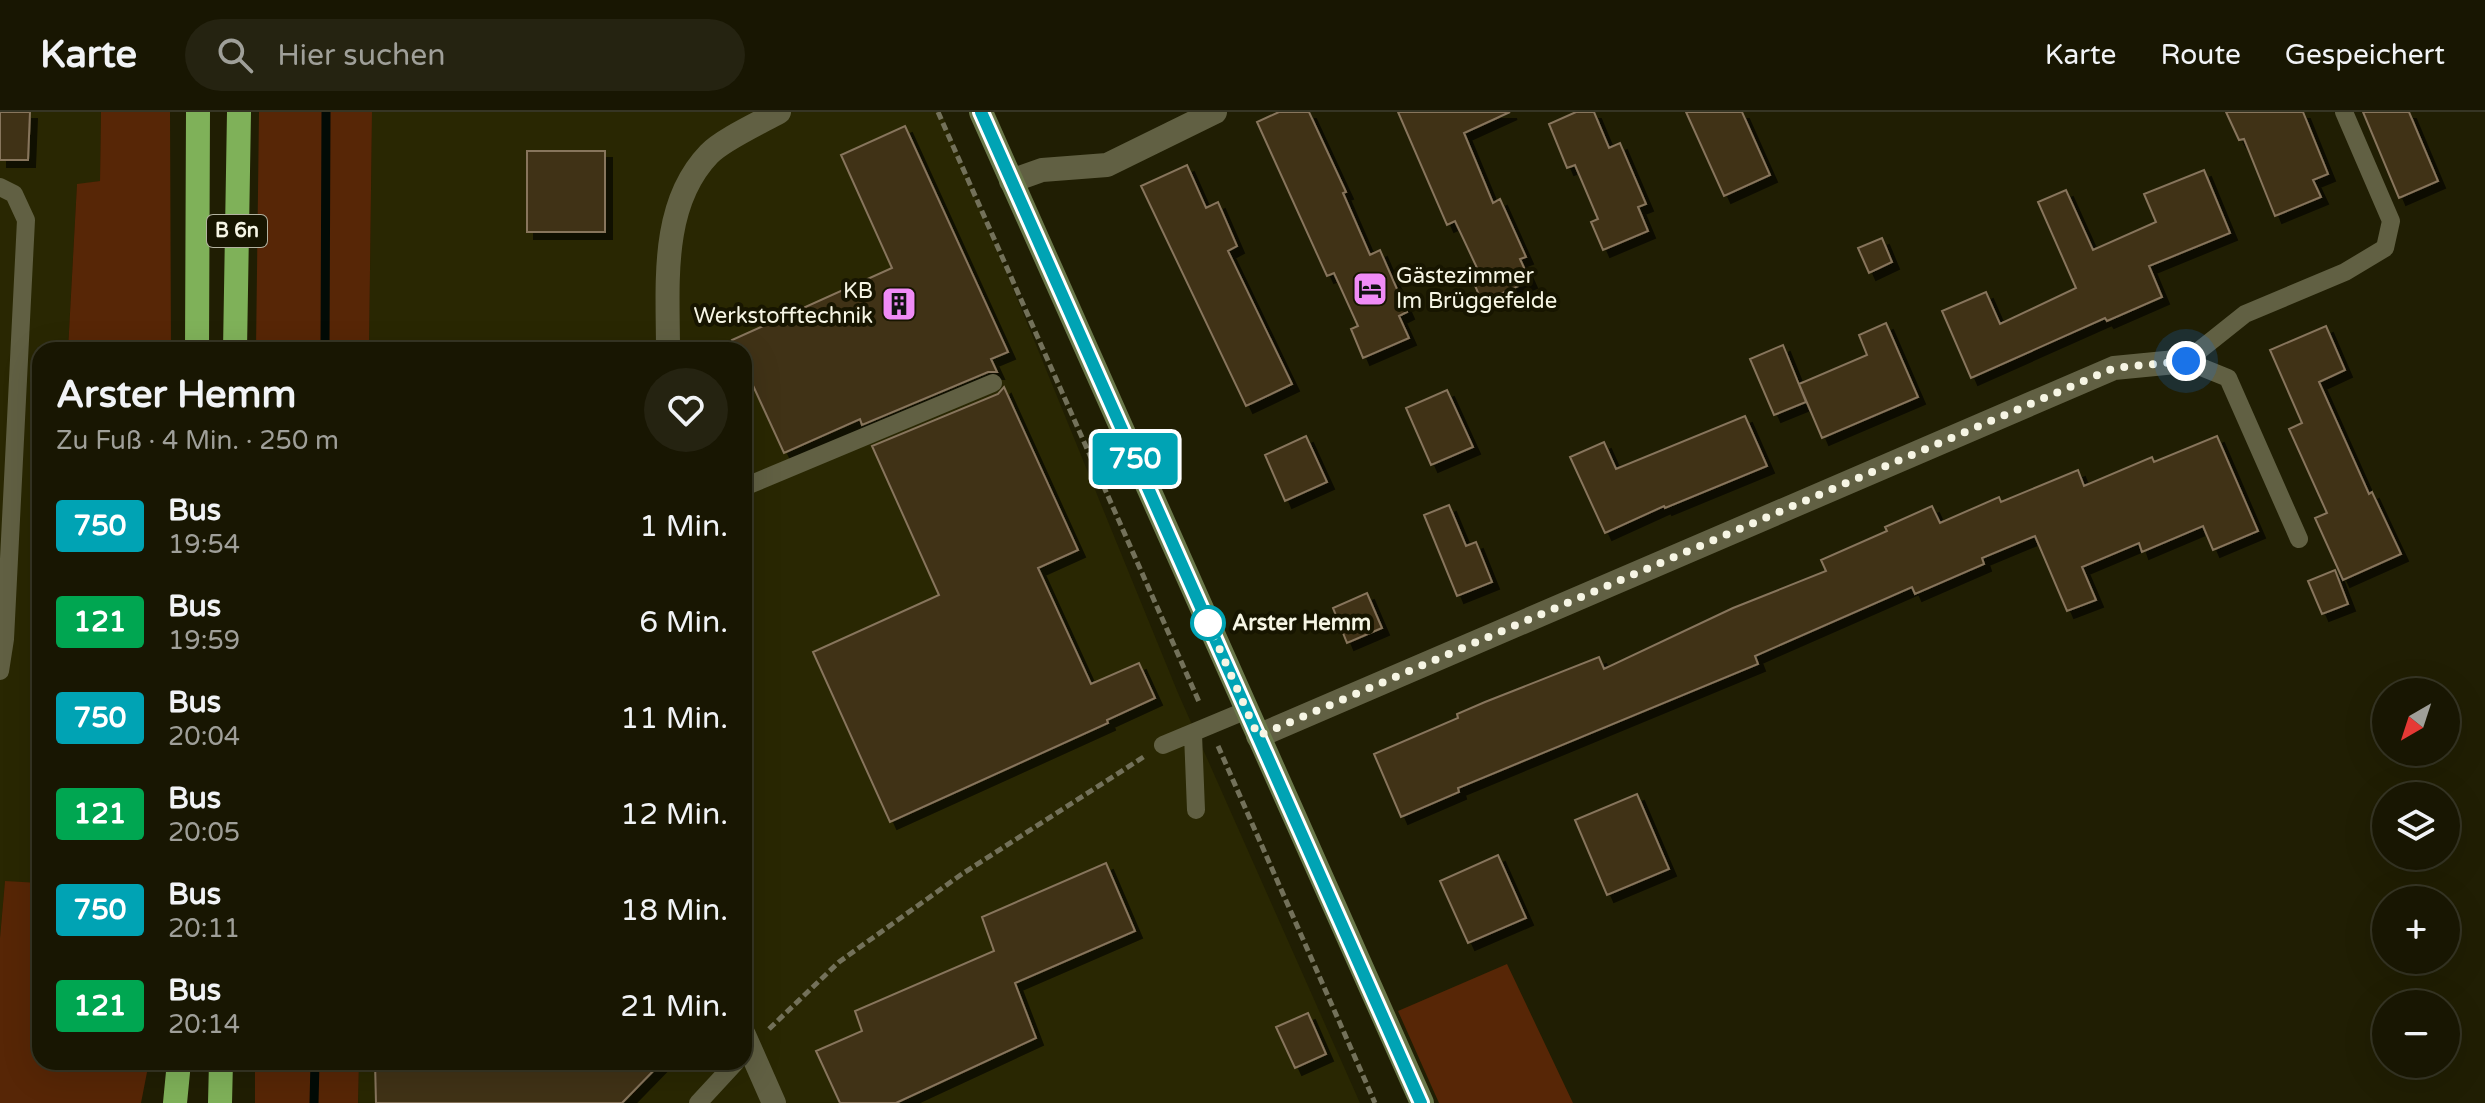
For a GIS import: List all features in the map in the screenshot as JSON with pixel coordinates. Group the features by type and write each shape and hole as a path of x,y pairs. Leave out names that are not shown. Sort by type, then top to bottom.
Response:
{"highway":[{"name":"B 6n","path":"197,342 198,112"},
{"name":"B 6n","path":"235,342 239,112"},
{"path":"175,1103 178,1070"},
{"path":"220,1103 221,1070"}],"street":[{"path":"668,342 673,222 690,180 711,151 779,112"},
{"path":"981,112 1422,1103"},
{"path":"1011,181 1042,170 1107,165 1215,112"},
{"path":"1258,736 2114,368 2186,361"},
{"path":"752,1065 774,1103"}],"lane":[{"path":"2299,539 2228,378 2186,361 2245,314 2345,272 2385,248 2391,221 2344,112"},
{"path":"0,187 14,194 26,220 5,639 0,671"},
{"path":"752,484 993,383"},
{"path":"1163,745 1247,710"},
{"path":"1196,810 1202,731"},
{"path":"698,1103 726,1070"}],"path":[{"path":"938,112 1202,731 1375,1103"},
{"path":"752,1041 839,962 962,874 1163,745"}],"shaded area":[{"path":"0,112 101,112 100,181 77,185 68,342 32,342 32,883 5,882 0,938"},
{"path":"101,112 170,112 171,342 68,342 77,184 100,181"},
{"path":"259,112 372,112 369,342 256,342"},
{"path":"372,112 941,112 1178,693 1360,1103 358,1103 359,1070 752,1070 752,342 369,342"},
{"path":"5,881 32,883 32,1070 147,1070 141,1103 0,1103 0,938"},
{"path":"1507,964 1573,1103 1439,1103 1398,1011"},
{"path":"255,1070 359,1070 358,1103 255,1103"}],"building":[{"path":"0,112 30,112 28,160 0,160"},
{"path":"1279,112 1309,112 1346,192 1343,193 1370,255 1380,250 1407,312 1399,316 1409,338 1363,358 1351,329 1358,326 1334,273 1327,276 1257,122"},
{"path":"1398,112 1510,112 1464,133 1493,203 1500,199 1526,257 1520,259 1530,281 1482,302 1470,274 1478,270 1455,221 1447,225"},
{"path":"1576,112 1594,112 1609,148 1620,143 1646,204 1638,207 1648,231 1603,250 1591,222 1598,219 1575,165 1567,168 1549,124"},
{"path":"1686,112 1742,112 1770,175 1724,196"},
{"path":"2226,112 2303,112 2328,174 2313,180 2321,197 2275,216 2244,139 2239,140"},
{"path":"2363,112 2409,112 2438,181 2399,198"},
{"name":"KB Werkstofftechnik","path":"905,126 1008,352 991,359 997,372 988,372 862,425 860,419 784,453 752,383 752,342 732,340 892,268 841,155"},
{"path":"527,151 605,151 605,232 527,232"},
{"path":"1187,165 1206,208 1218,202 1237,246 1228,251 1292,384 1246,406 1141,186"},
{"path":"2204,170 2230,233 2149,266 2162,297 2107,321 2105,318 1971,378 1942,311 1986,292 2000,324 2076,288 2038,202 2066,190 2093,250 2156,222 2144,194"},
{"path":"1882,238 1892,262 1869,273 1858,248"},
{"path":"1886,323 1918,397 1822,438 1799,384 1867,355 1859,335"},
{"path":"2326,326 2345,370 2319,382 2369,494 2372,492 2401,554 2343,580 2315,518 2327,513 2289,429 2302,423 2270,350"},
{"path":"1783,345 1806,402 1774,415 1750,359"},
{"path":"1004,387 1078,550 1038,568 1091,684 1139,663 1155,698 1107,720 1108,723 890,822 813,652 939,595 872,446 998,394"},
{"path":"1447,390 1473,447 1431,465 1406,408"},
{"path":"1745,416 1767,466 1664,506 1605,533 1570,457 1604,442 1616,469"},
{"path":"1306,436 1327,482 1285,501 1265,455"},
{"path":"2217,436 2258,531 2213,550 2203,526 2142,552 2139,543 2082,567 2096,600 2067,611 2035,536 1982,558 1984,564 1915,594 1912,587 1755,656 1758,664 1458,788 1459,792 1401,817 1374,754 1458,718 1457,714 1599,657 1604,669 1733,608 1826,571 1821,560 1887,531 1885,527 1932,506 1940,523 1999,497 2001,502 2078,470 2084,486 2152,457 2154,462"},
{"path":"1449,505 1466,546 1476,542 1492,582 1457,596 1424,515"},
{"path":"2335,570 2348,604 2322,614 2308,581"},
{"path":"1367,593 1382,628 1347,643 1333,608"},
{"path":"1637,794 1669,869 1607,895 1575,820"},
{"path":"1498,855 1526,918 1468,943 1440,881"},
{"path":"1106,863 1135,931 1015,983 1036,1038 896,1103 840,1103 816,1051 862,1031 855,1011 994,951 982,917"},
{"path":"1308,1013 1326,1054 1295,1068 1276,1027"},
{"path":"375,1070 654,1070 622,1103 376,1103"}],"waterway":[{"path":"325,342 326,112"},
{"path":"314,1103 315,1070"}],"bus line":[{"name":"750","path":"981,112 1421,1103"}],"place":[{"name":"Gästezimmer Im Brüggefelde","path":"1370,289"},
{"name":"KB Werkstofftechnik","path":"899,304"},
{"name":"Arster Hemm","path":"1208,623"}],"route":[{"path":"1208,623 1258,736 2114,368 2186,361"}]}
